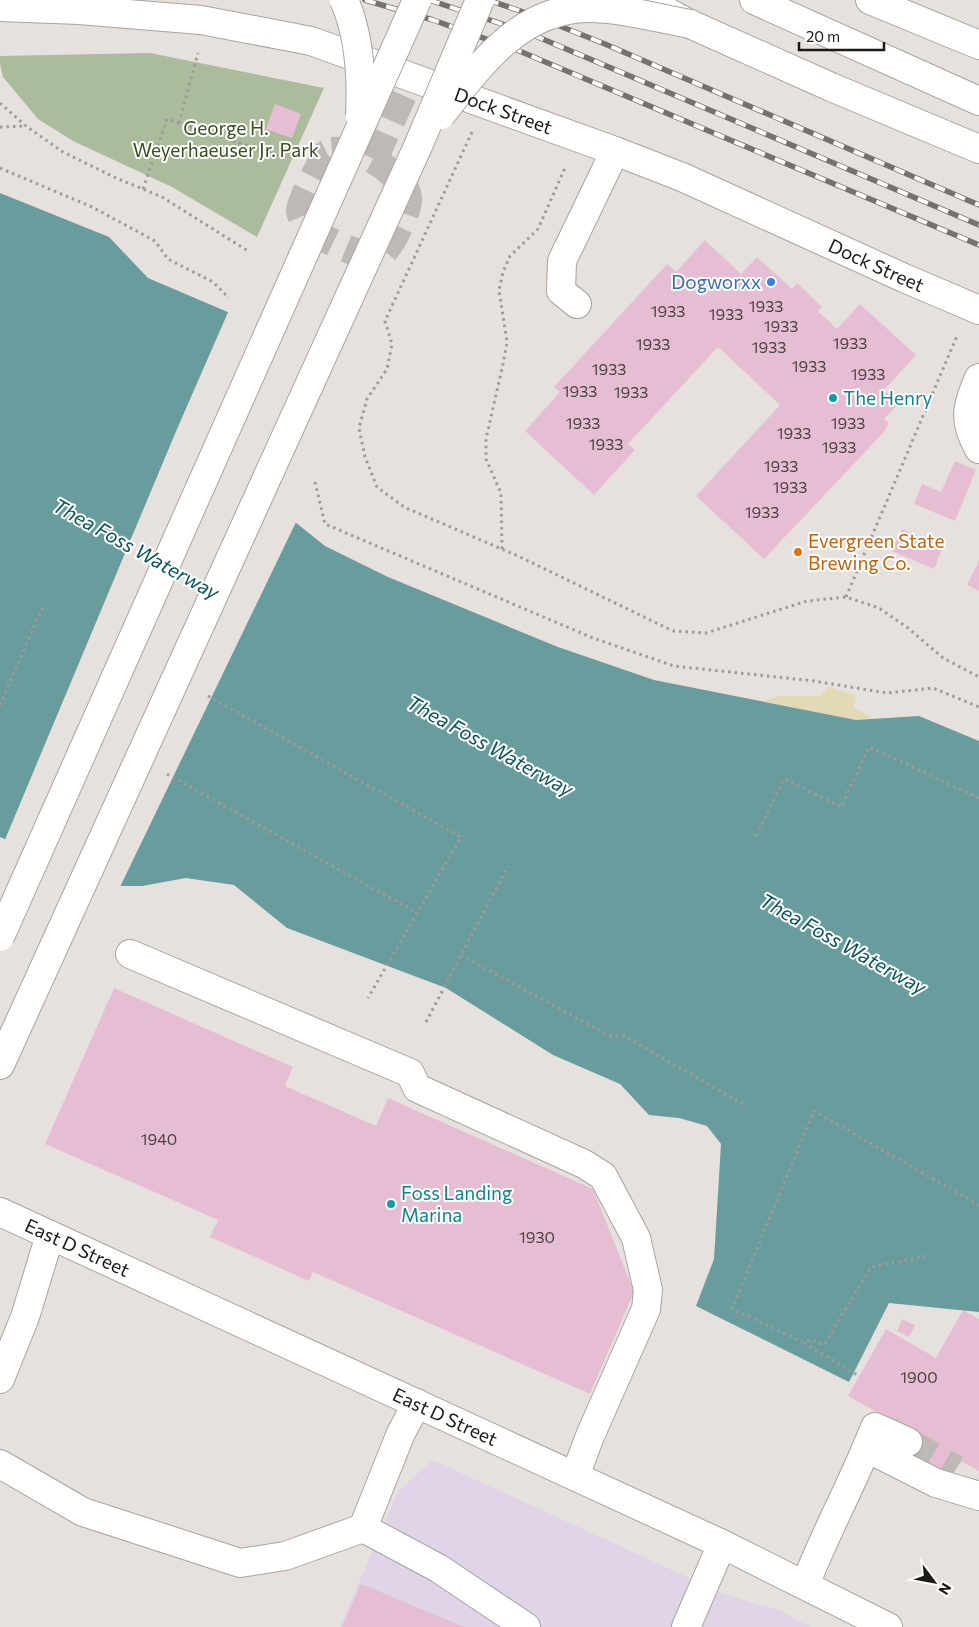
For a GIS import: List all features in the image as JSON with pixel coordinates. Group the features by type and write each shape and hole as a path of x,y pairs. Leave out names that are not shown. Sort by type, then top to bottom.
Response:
{"main road":[{"path":"344,0 353,24 357,44 360,78 360,130"},
{"path":"0,937 417,0"},
{"path":"0,1065 418,146 480,0"},
{"path":"645,0 690,24 979,149"},
{"path":"754,0 979,101"},
{"path":"870,0 979,45"},
{"name":"Dock Street","path":"0,7 79,10 202,20 311,42 615,150 682,177 979,310"},
{"path":"418,146 487,58 504,41 520,29 543,17 587,8 690,24"},
{"path":"577,304 561,291 562,261 615,150"},
{"path":"979,378 968,407 970,430 979,449"},
{"path":"130,954 410,1073 417,1088 584,1164 603,1176 636,1238 648,1290 646,1309 590,1436 575,1476"},
{"name":"East D Street","path":"0,1212 722,1544 888,1627"},
{"path":"0,1379 25,1317 50,1235"},
{"path":"363,1528 401,1433 417,1403"},
{"path":"871,1437 908,1442"},
{"path":"871,1437 936,1483 979,1496"},
{"path":"805,1585 820,1547 871,1437"},
{"path":"0,1464 83,1512 240,1563 284,1556 363,1528 438,1568 526,1627"},
{"path":"956,1468 979,1489"},
{"path":"686,1627 722,1544"}],"path":[{"path":"179,123 198,53"},
{"path":"0,103 26,126 63,152 162,197 248,250"},
{"path":"143,189 167,119 287,159"},
{"path":"0,127 26,126"},
{"path":"472,132 385,322 392,344 387,369 367,399 359,428 365,457 378,486 404,507 502,550 673,631 706,633 807,601 846,597 879,608 908,628 943,658 979,677"},
{"path":"0,168 92,207 155,241 168,259 213,282 229,298"},
{"path":"502,550 501,493 486,460 486,439 507,342 499,290 503,272 510,256 538,229 564,168"},
{"path":"846,597 956,336"},
{"path":"314,482 325,524 593,638 665,663 674,666 814,681 887,693 933,688 979,707"},
{"path":"0,705 44,604"},
{"path":"208,696 461,837 368,998"},
{"path":"756,836 784,779 841,807 869,747 979,798"},
{"path":"167,774 417,913"},
{"path":"426,1022 508,866"},
{"path":"461,955 610,1036 622,1034 745,1105"},
{"path":"857,1375 803,1342 732,1309 814,1112 979,1205"},
{"path":"803,1342 811,1340 824,1345 871,1267 926,1256"}],"shaded area":[{"path":"433,1460 724,1594 781,1611 810,1627 340,1627 398,1491"}],"green space":[{"name":"George H. Weyerhaeuser Jr. Park","path":"150,53 324,88 257,237 172,187 73,141 38,119 3,77 0,64 0,56"}],"sand":[{"path":"829,687 856,695 854,707 872,718 856,720 762,701 780,696 820,696"}],"water":[{"name":"Thea Foss Waterway","path":"0,193 109,237 148,278 237,316 265,441 295,522 325,546 388,577 558,647 654,680 856,720 919,716 979,741 979,1312 889,1303 849,1382 696,1306 714,1259 721,1144 707,1126 679,1118 649,1115 620,1084 553,1055 446,988 287,928 234,885 186,878 142,886 107,886 0,837"}],"pier":[{"path":"229,310 239,315 268,372 268,440 297,520 119,889 106,889 4,842 177,429"}],"building":[{"path":"275,104 301,114 292,138 266,129"},
{"name":"The Henry","path":"705,240 741,274 757,257 792,289 797,283 822,307 818,311 837,329 860,304 916,355 884,390 899,403 884,419 889,423 884,432 764,559 696,496 780,405 718,347 628,444 635,450 594,495 525,431 560,392 554,387 667,264 676,272"},
{"path":"955,461 976,470 955,521 914,504 922,484 941,492"},
{"path":"902,529 943,547 934,569 892,551"},
{"path":"979,561 979,591 967,585"},
{"name":"Foss Landing Marina","path":"114,988 293,1067 285,1086 376,1126 388,1098 593,1189 634,1292 590,1394 313,1272 309,1281 210,1237 218,1220 45,1144"},
{"path":"963,1310 979,1319 979,1471 962,1462 944,1480 905,1458 911,1431 848,1396 886,1329 936,1358"},
{"path":"902,1319 915,1325 909,1337 897,1331"},
{"path":"361,1584 464,1627 342,1627"}],"tunnel":[{"path":"374,159 411,77"},
{"path":"332,151 357,153 373,160 387,169 406,191 408,197 406,211 393,239 383,253 378,256 363,255 332,242 314,232 302,218 300,211 306,193 326,154 332,151"},
{"path":"908,1442 956,1469"}],"railway":[{"path":"365,0 433,20 517,50 979,245"},
{"path":"429,0 526,32 979,225"},
{"path":"488,0 605,44 979,205"}],"place":[{"name":"Dogworxx","path":"771,282"},
{"name":"The Henry","path":"833,398"},
{"name":"Evergreen State Brewing Co.","path":"798,552"},
{"name":"Foss Landing Marina","path":"391,1204"}]}
